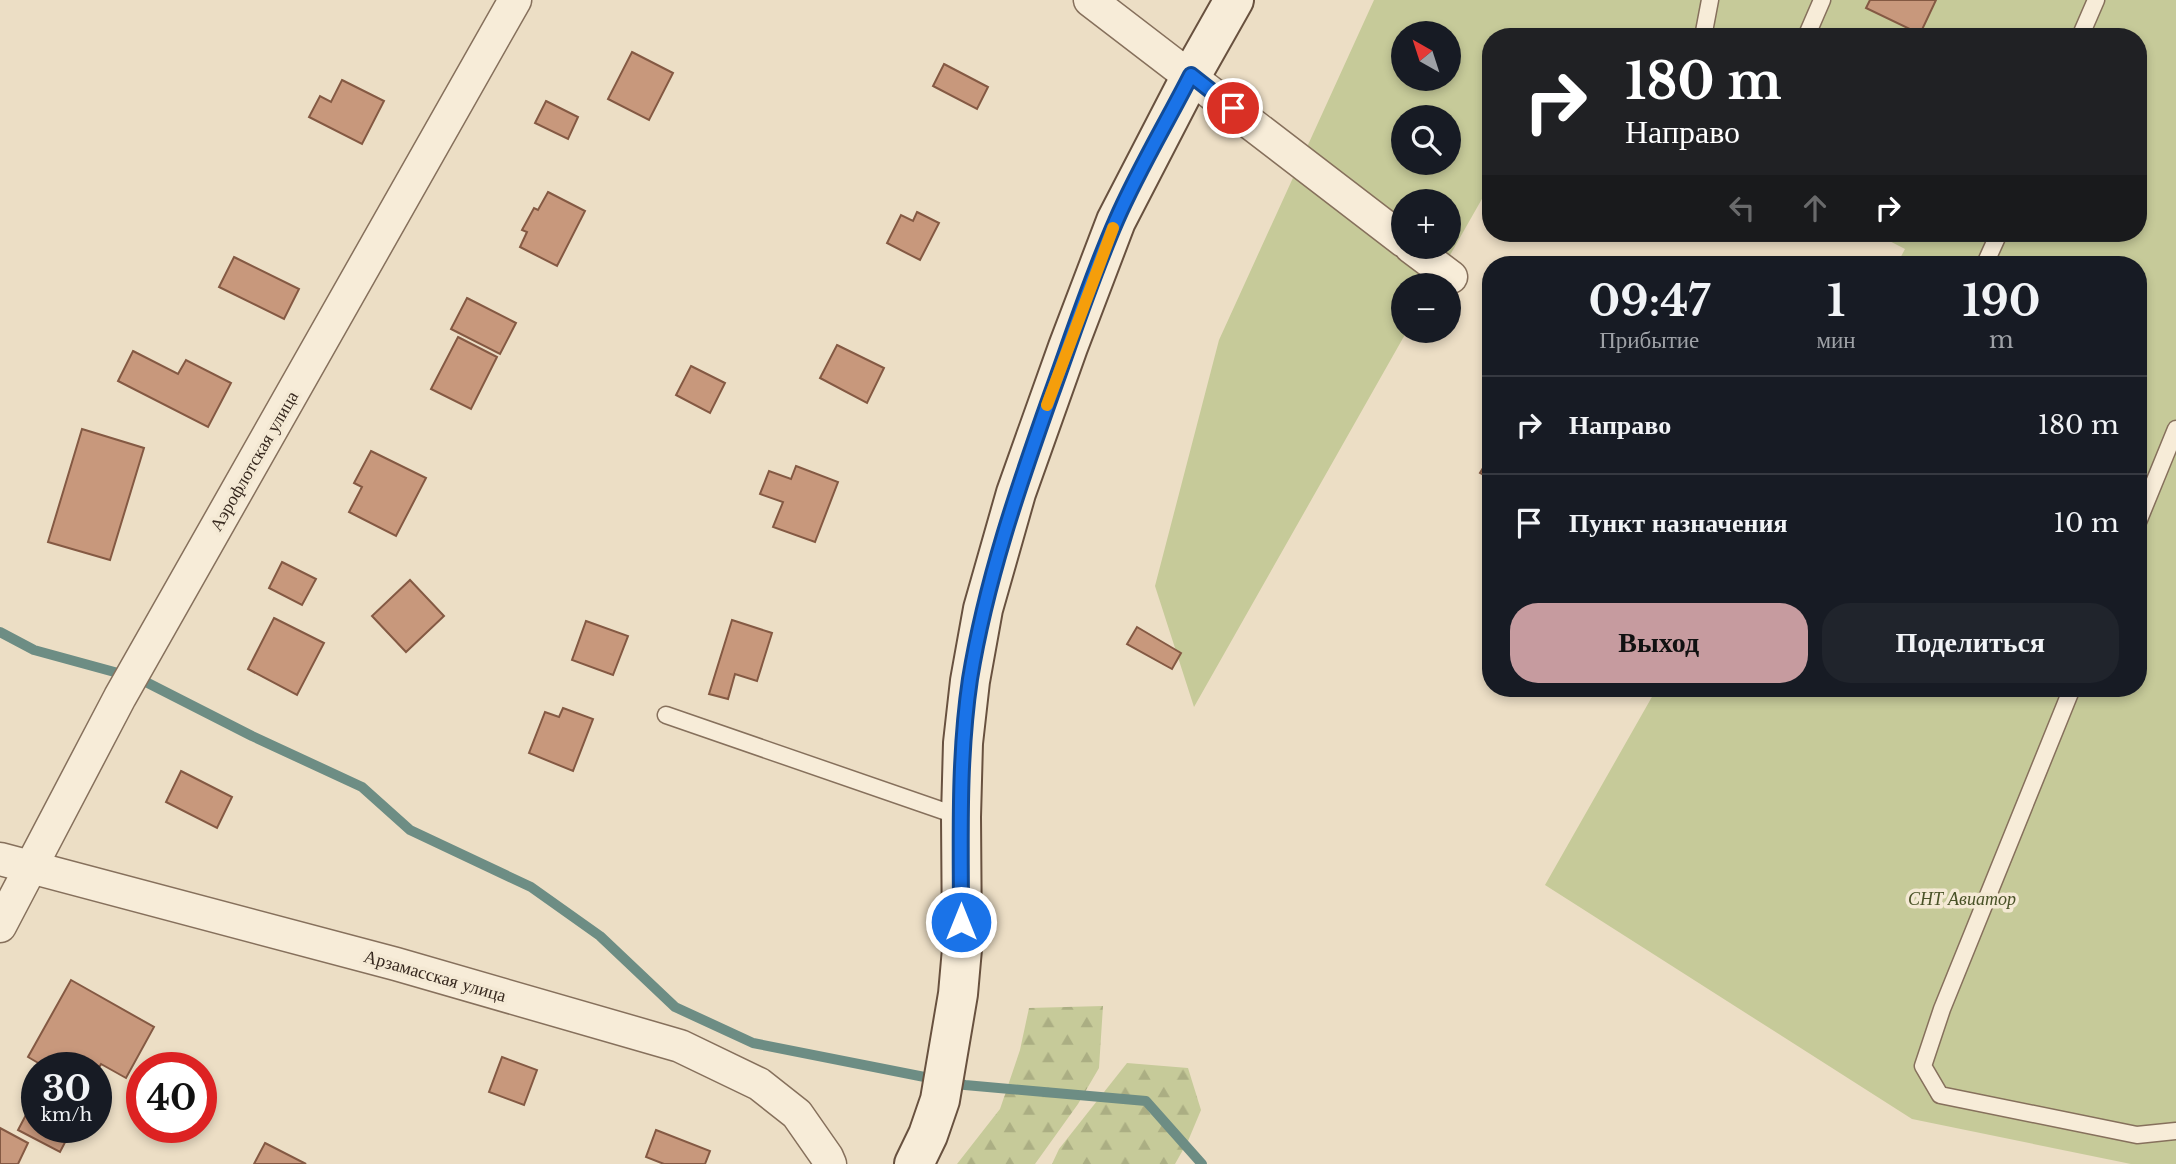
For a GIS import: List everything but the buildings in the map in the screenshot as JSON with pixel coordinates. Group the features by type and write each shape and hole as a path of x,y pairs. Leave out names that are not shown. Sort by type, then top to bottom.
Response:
{"street":[{"name":"Аэрофлотская улица","path":"0,926 120,697 515,0"},
{"path":"1090,0 1391,231"},
{"path":"914,1164 940,1100 953,1032 962,949 963,743 970,681 983,610 1016,493 1116,220 1191,75 1234,0"},
{"path":"1427,259 1446,273"},
{"name":"Арзамасская улица","path":"0,859 396,964 680,1046 759,1084 797,1114 830,1164"}],"lane":[{"path":"1705,28 1710,0"},
{"path":"1810,28 1822,0"},
{"path":"2084,28 2096,0"},
{"path":"2147,500 2176,429"},
{"path":"2068,697 1942,1009 1923,1066 1940,1095 2137,1135 2176,1131"},
{"path":"666,715 961,817"}],"green space":[{"name":"СНТ Авиатор","path":"1374,0 2176,0 2176,1164 2131,1164 1912,1119 1545,885 1652,697 2147,697 2147,256 1901,256 1905,249 1891,242 2147,242 2147,28 1482,28 1482,199 1461,236 1461,189 1391,189 1391,259 1448,259 1440,273 1391,273 1391,343 1400,343 1194,707 1155,586 1219,340"},
{"path":"1103,1006 1099,1068 1078,1104 1035,1164 957,1164 1000,1109 1020,1050 1029,1008"},
{"path":"1127,1063 1188,1068 1201,1110 1175,1164 1052,1164 1059,1149"}],"waterway":[{"path":"0,632 34,650 140,679 252,736 362,787 410,830 531,887 600,936 675,1007 753,1043 965,1085 1146,1101 1202,1164"}],"slow traffic":[{"path":"1047,405 1113,228"}],"route":[{"path":"961,922 963,743 970,681 983,610 1016,493 1116,220 1191,75 1233,108"}]}
